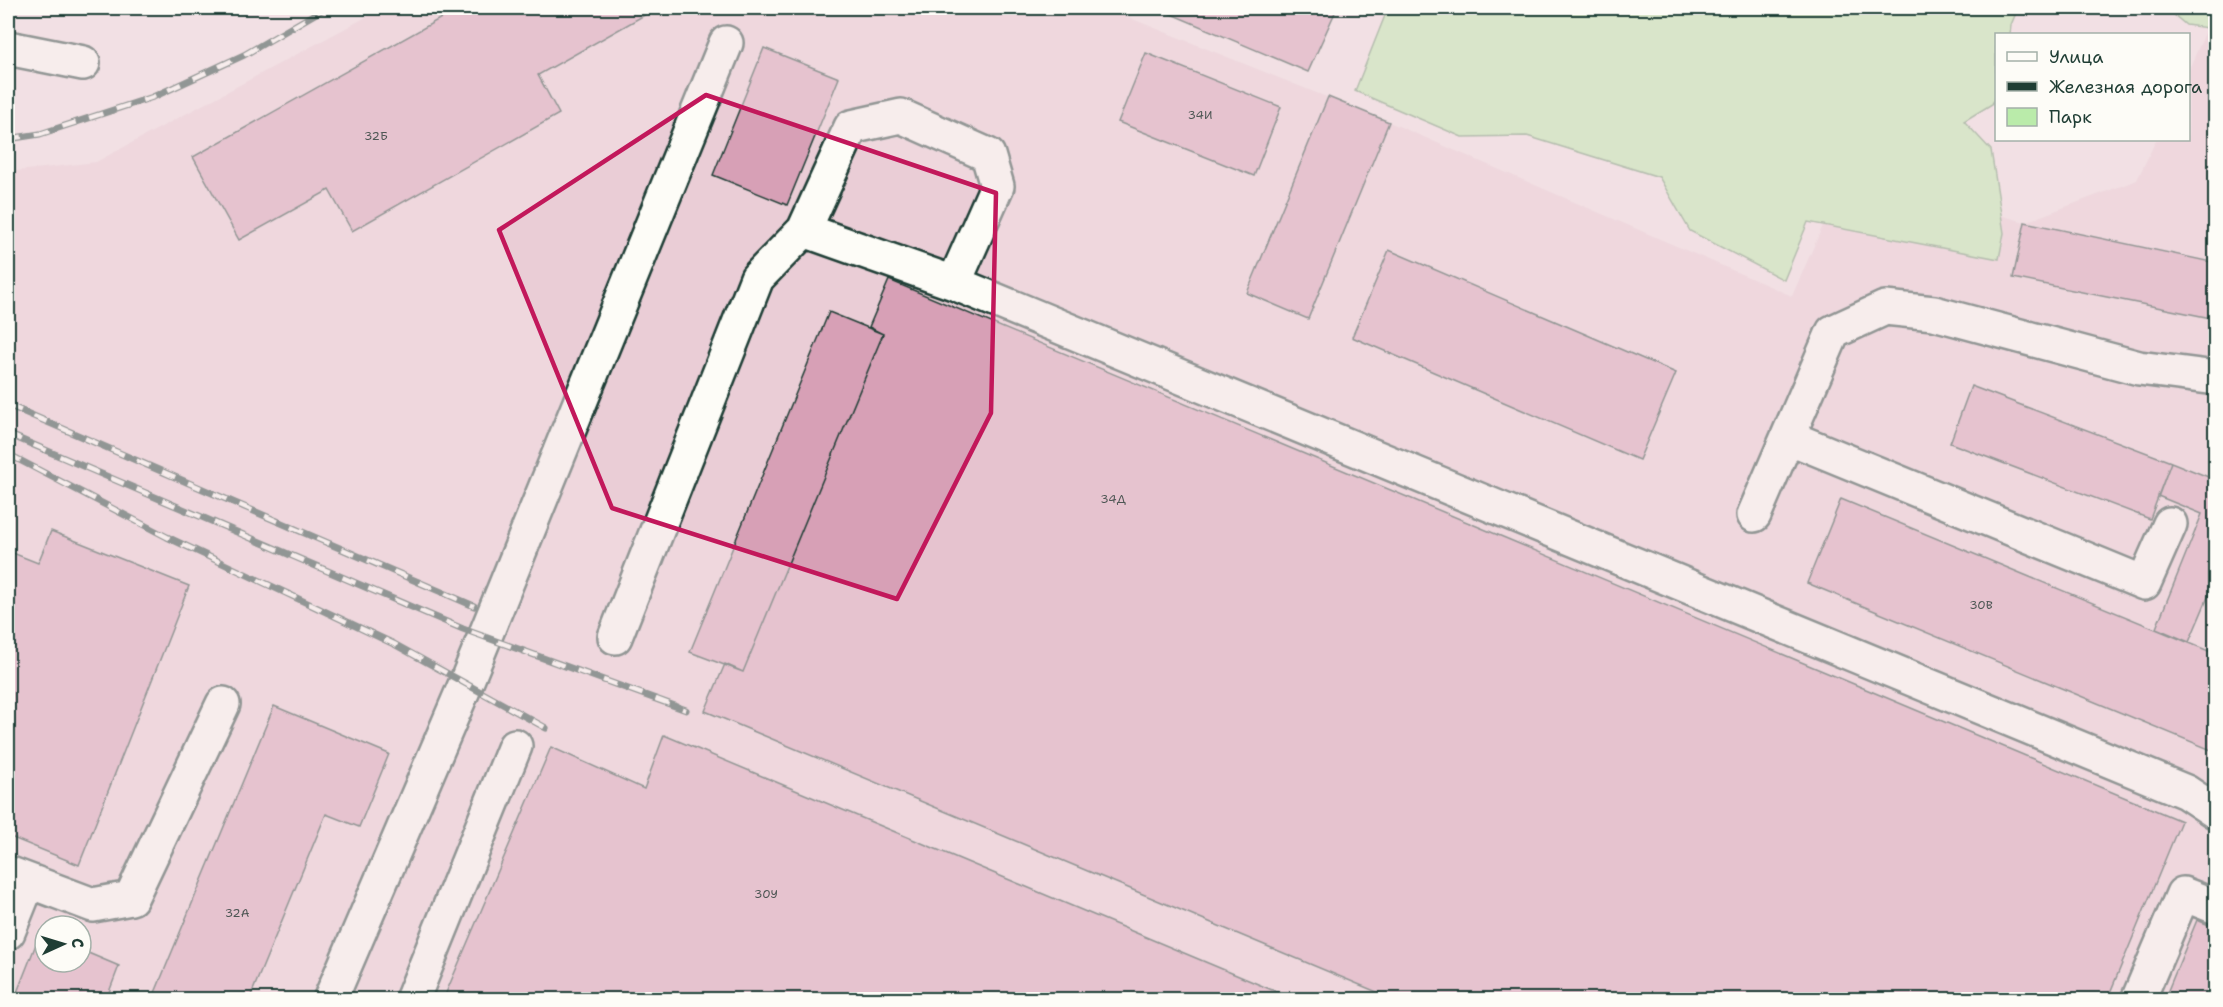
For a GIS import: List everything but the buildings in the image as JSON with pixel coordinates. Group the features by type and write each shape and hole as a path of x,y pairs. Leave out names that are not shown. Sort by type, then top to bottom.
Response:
{"lane":[{"path":"330,999 466,683 726,43"},
{"path":"8,48 83,63"},
{"path":"615,637 757,278 804,230 850,127 901,116 988,155 998,186 954,283"},
{"path":"804,230 954,283 2186,792 2216,812"},
{"path":"1754,515 1833,332 1885,308 1934,313 2139,368 2216,378"},
{"path":"1788,437 2145,583 2170,524"},
{"path":"8,932 18,878 93,905 131,898 223,704"},
{"path":"412,999 515,746"},
{"path":"2138,999 2183,894 2216,907"}],"highlighted area":[{"path":"706,95 996,193 991,413 897,599 612,508 499,230"}],"shaded area":[{"path":"383,8 1105,8 1389,122 1792,296 1846,173 2025,222 2137,180 2156,141 2190,141 2190,67 2215,11 2215,999 8,999 8,172 96,162"}],"green space":[{"path":"1388,8 2018,8 2010,33 1995,33 1995,97 1992,104 1964,121 1991,150 2004,233 1999,259 1808,222 1784,280 1690,231 1659,177 1527,136 1462,137 1355,91"},
{"path":"2166,8 2215,8 2215,29 2186,25"}],"railway":[{"path":"8,139 40,134 153,97 244,55 325,8"},
{"path":"8,405 474,606"},
{"path":"8,434 463,629 686,710"},
{"path":"8,454 167,537 394,644 546,728"}]}
